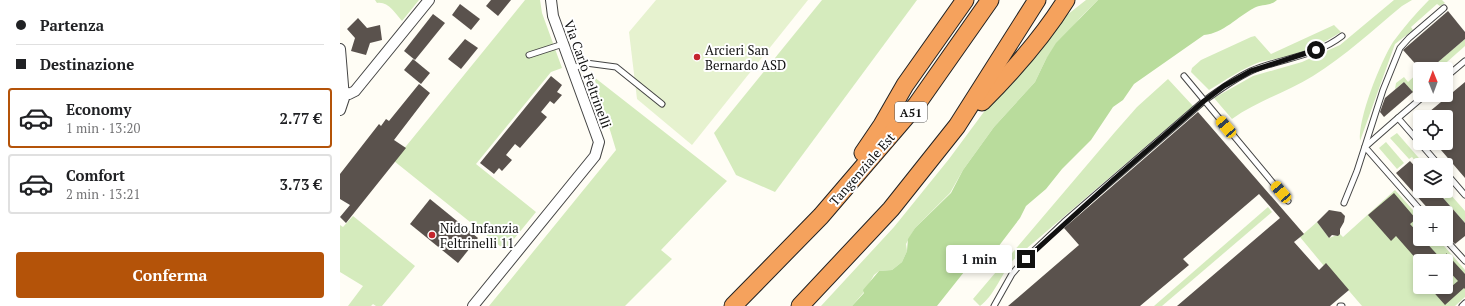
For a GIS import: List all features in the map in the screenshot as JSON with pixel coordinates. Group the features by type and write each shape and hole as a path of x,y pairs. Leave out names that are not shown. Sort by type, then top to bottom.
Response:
{"highway":[{"path":"952,20 961,0"},
{"path":"821,216 882,125 905,85 965,0"},
{"name":"Tangenziale Est","path":"733,306 821,216 917,104 990,0"},
{"path":"957,126 1037,0"},
{"path":"800,306 890,209 957,126 1009,74 1062,7 1074,0"}],"street":[{"path":"343,91 350,94 355,91 429,0"},
{"name":"Via Carlo Feltrinelli","path":"473,306 597,153 599,142 563,44 554,16 551,0"},
{"path":"340,49 343,91 343,102 340,110"}],"lane":[{"path":"1344,203 1365,147 1383,90 1400,48 1409,38 1444,8"},
{"path":"994,306 1012,274 1026,259 1064,222 1204,101 1224,86 1251,71 1316,50 1334,42 1342,36"},
{"path":"529,55 563,44"},
{"path":"1453,71 1465,61"},
{"path":"572,68 583,66 586,63 616,67 662,104"},
{"path":"1184,76 1288,201"},
{"path":"1365,147 1417,102"},
{"path":"1398,118 1433,158"},
{"path":"1365,147 1417,206"},
{"path":"1453,181 1465,195"},
{"path":"1451,246 1465,261"},
{"path":"1462,306 1465,303"}],"green space":[{"path":"375,0 419,0 402,21 388,6 377,3"},
{"path":"525,0 540,0 542,13 562,68 551,72 476,164 536,212 505,250 394,161"},
{"name":"Arcieri San Bernardo ASD","path":"656,0 808,0 692,145 637,99 629,32"},
{"path":"822,0 917,0 775,192 736,175 714,133"},
{"path":"1086,0 1098,0 1080,18 1046,59 1035,82 994,127 963,170 950,193 915,228 906,244 907,251 902,262 892,270 879,271 874,275 864,292 852,306 821,306 894,227 949,159 989,105 1013,83 1067,15"},
{"path":"1098,0 1277,0 1275,2 1254,8 1224,28 1211,34 1204,35 1134,84 1123,100 1113,107 1091,140 1062,169 1046,189 1026,206 1020,218 995,251 987,260 964,272 937,306 852,306 864,293 863,290 879,271 892,270 902,262 907,251 908,239 915,228 951,193 963,170 994,127 1035,82 1046,59 1056,43"},
{"path":"1394,0 1412,0 1402,6 1336,60 1303,82 1252,107 1232,119 1214,98 1253,76 1302,62 1340,45"},
{"path":"1429,0 1442,0 1445,3 1440,6 1437,4 1411,27 1413,30 1395,44 1360,141 1362,119 1376,76 1382,63 1393,42 1401,31"},
{"path":"1334,25 1341,32 1321,43 1292,55 1260,62 1240,71 1209,90 1191,72 1192,68 1201,60 1251,37 1255,36 1271,54"},
{"path":"1465,39 1465,46 1447,62 1438,62"},
{"path":"594,77 727,181 661,250 672,259 625,306 489,306 616,150"},
{"path":"1404,77 1408,82 1413,77 1413,92 1404,82 1395,89 1396,83"},
{"path":"1168,79 1193,106 1012,261 989,297 980,306 973,299 1137,107"},
{"path":"1397,133 1419,158 1412,157 1409,159 1390,138"},
{"path":"1386,142 1404,163 1397,169 1379,148"},
{"path":"1395,190 1413,210 1413,246 1444,246 1451,254 1413,254 1413,294 1453,294 1453,256 1465,270 1465,297 1455,306 1362,306 1326,264 1324,266 1300,237 1317,222 1329,238 1340,234 1343,237"},
{"path":"1453,197 1465,211 1465,223 1453,209 1453,206 1450,206 1444,199"},
{"path":"1268,207 1272,212 1162,306 1154,306"},
{"path":"353,216 415,266 382,306 376,306 373,304 371,306 348,306 363,286 340,272 340,225 343,227"}],"building":[{"path":"491,0 511,0 498,16 486,6"},
{"path":"460,4 480,19 471,30 452,15"},
{"path":"1448,11 1465,32 1465,39 1438,62 1414,62 1403,50"},
{"path":"433,14 445,23 415,60 404,51"},
{"path":"358,18 367,28 380,25 382,40 370,43 366,55 351,51 355,38 347,29"},
{"path":"465,39 478,48 461,69 448,59"},
{"path":"413,59 430,73 421,84 404,70"},
{"path":"551,76 562,85 557,92 562,95 554,104 550,101 541,112 547,117 520,148 515,144 506,155 512,160 502,171 499,168 494,174 480,163"},
{"path":"1404,82 1413,92 1384,117 1380,112 1385,98"},
{"path":"1465,82 1465,178 1453,164 1453,158 1448,158 1441,150 1453,150 1453,110 1431,110 1441,102 1453,102 1453,92"},
{"path":"419,84 430,93 394,140 406,148 346,223 340,217 350,205 340,199 340,174 379,124 381,126 386,119 389,121"},
{"path":"1198,112 1304,234 1294,242 1319,270 1326,263 1349,290 1330,306 1177,306 1280,218 1259,194 1183,259 1189,265 1140,306 1008,306 1079,245 1064,228"},
{"path":"1410,161 1413,164 1413,192 1396,173"},
{"path":"1394,193 1413,215 1413,222 1410,224 1413,227 1413,246 1429,246 1437,254 1413,254 1413,255 1396,236 1391,241 1368,215"},
{"path":"1418,198 1443,198 1450,206 1426,206"},
{"path":"430,199 478,238 458,263 410,224"},
{"path":"1453,209 1465,223 1465,236 1455,244 1453,242"},
{"path":"1329,210 1341,212 1345,216 1344,222 1340,229 1340,234 1338,236 1332,235 1329,238 1317,222"},
{"path":"1453,261 1465,274 1465,289 1464,288 1445,305 1435,294 1453,294 1453,285 1458,281 1453,276"}],"place":[{"name":"Arcieri San Bernardo ASD","path":"697,57"},
{"name":"Nido Infanzia Feltrinelli 11","path":"432,235"}],"route":[{"path":"1026,259 1064,222 1204,101 1224,86 1251,71 1316,50"}]}
